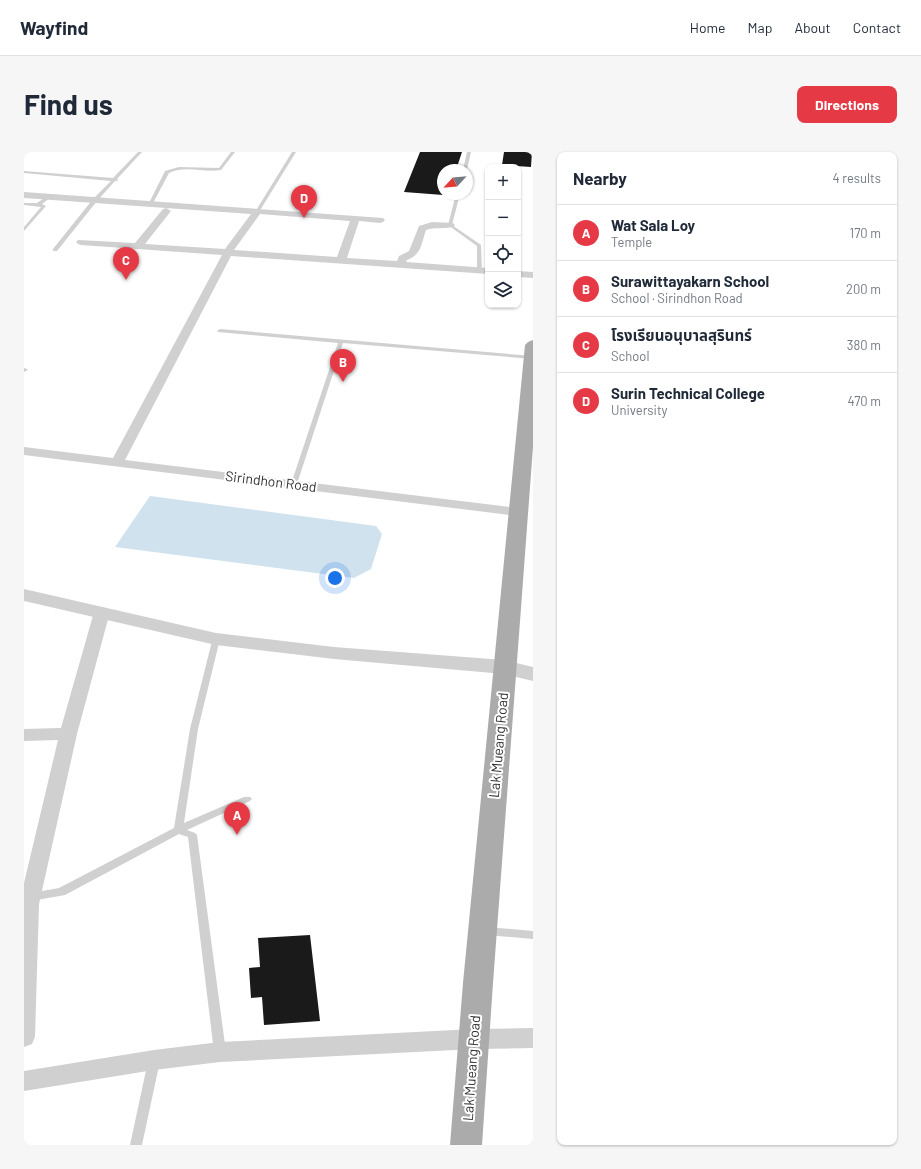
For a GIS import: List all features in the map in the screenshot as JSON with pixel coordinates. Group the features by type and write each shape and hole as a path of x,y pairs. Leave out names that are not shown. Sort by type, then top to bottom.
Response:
{"main road":[{"name":"Lak Mueang Road","path":"466,1145 504,667 533,349"}],"street":[{"path":"24,195 380,220"},
{"path":"138,246 166,211"},
{"path":"117,462 228,252 258,212"},
{"path":"341,261 356,218"},
{"path":"401,265 402,258 412,254 414,251 422,228 432,225 450,225"},
{"path":"81,242 484,271"},
{"path":"521,274 533,275"},
{"name":"Sirindhon Road","path":"24,451 518,512"},
{"path":"24,595 216,639 334,653 504,667 533,674"},
{"path":"24,1036 28,902 68,734 102,612"},
{"path":"24,735 68,734"},
{"path":"24,1081 154,1060 220,1052 474,1038 533,1038"}],"lane":[{"path":"55,250 95,200 116,180 140,152"},
{"path":"150,205 167,172 176,168 220,170 233,152"},
{"path":"258,212 294,152"},
{"path":"466,164 469,152"},
{"path":"24,172 116,180"},
{"path":"38,204 49,197"},
{"path":"456,200 450,225 479,245 484,271"},
{"path":"24,204 38,204 44,206 24,230"},
{"path":"220,331 341,341 533,349"},
{"path":"294,484 341,341"},
{"path":"178,830 194,729 216,639"},
{"path":"28,902 61,892 178,830 247,799"},
{"path":"178,830 192,835 220,1052"},
{"path":"482,931 533,935"},
{"path":"136,1145 154,1060"}],"water":[{"path":"150,496 376,526 382,534 371,569 354,578 115,547"}],"building":[{"path":"420,152 462,152 458,164 437,164 437,195 404,192"},
{"path":"504,152 532,152 531,167 521,166 521,164 502,164"},
{"path":"310,935 320,1021 264,1025 262,997 251,998 249,968 260,967 258,938"}],"place":[{"name":"Surin Technical College","path":"304,218"},
{"name":"โรงเรียนอนุบาลสุรินทร์","path":"126,280"},
{"name":"Surawittayakarn School","path":"343,382"},
{"name":"Wat Sala Loy","path":"237,835"}]}
